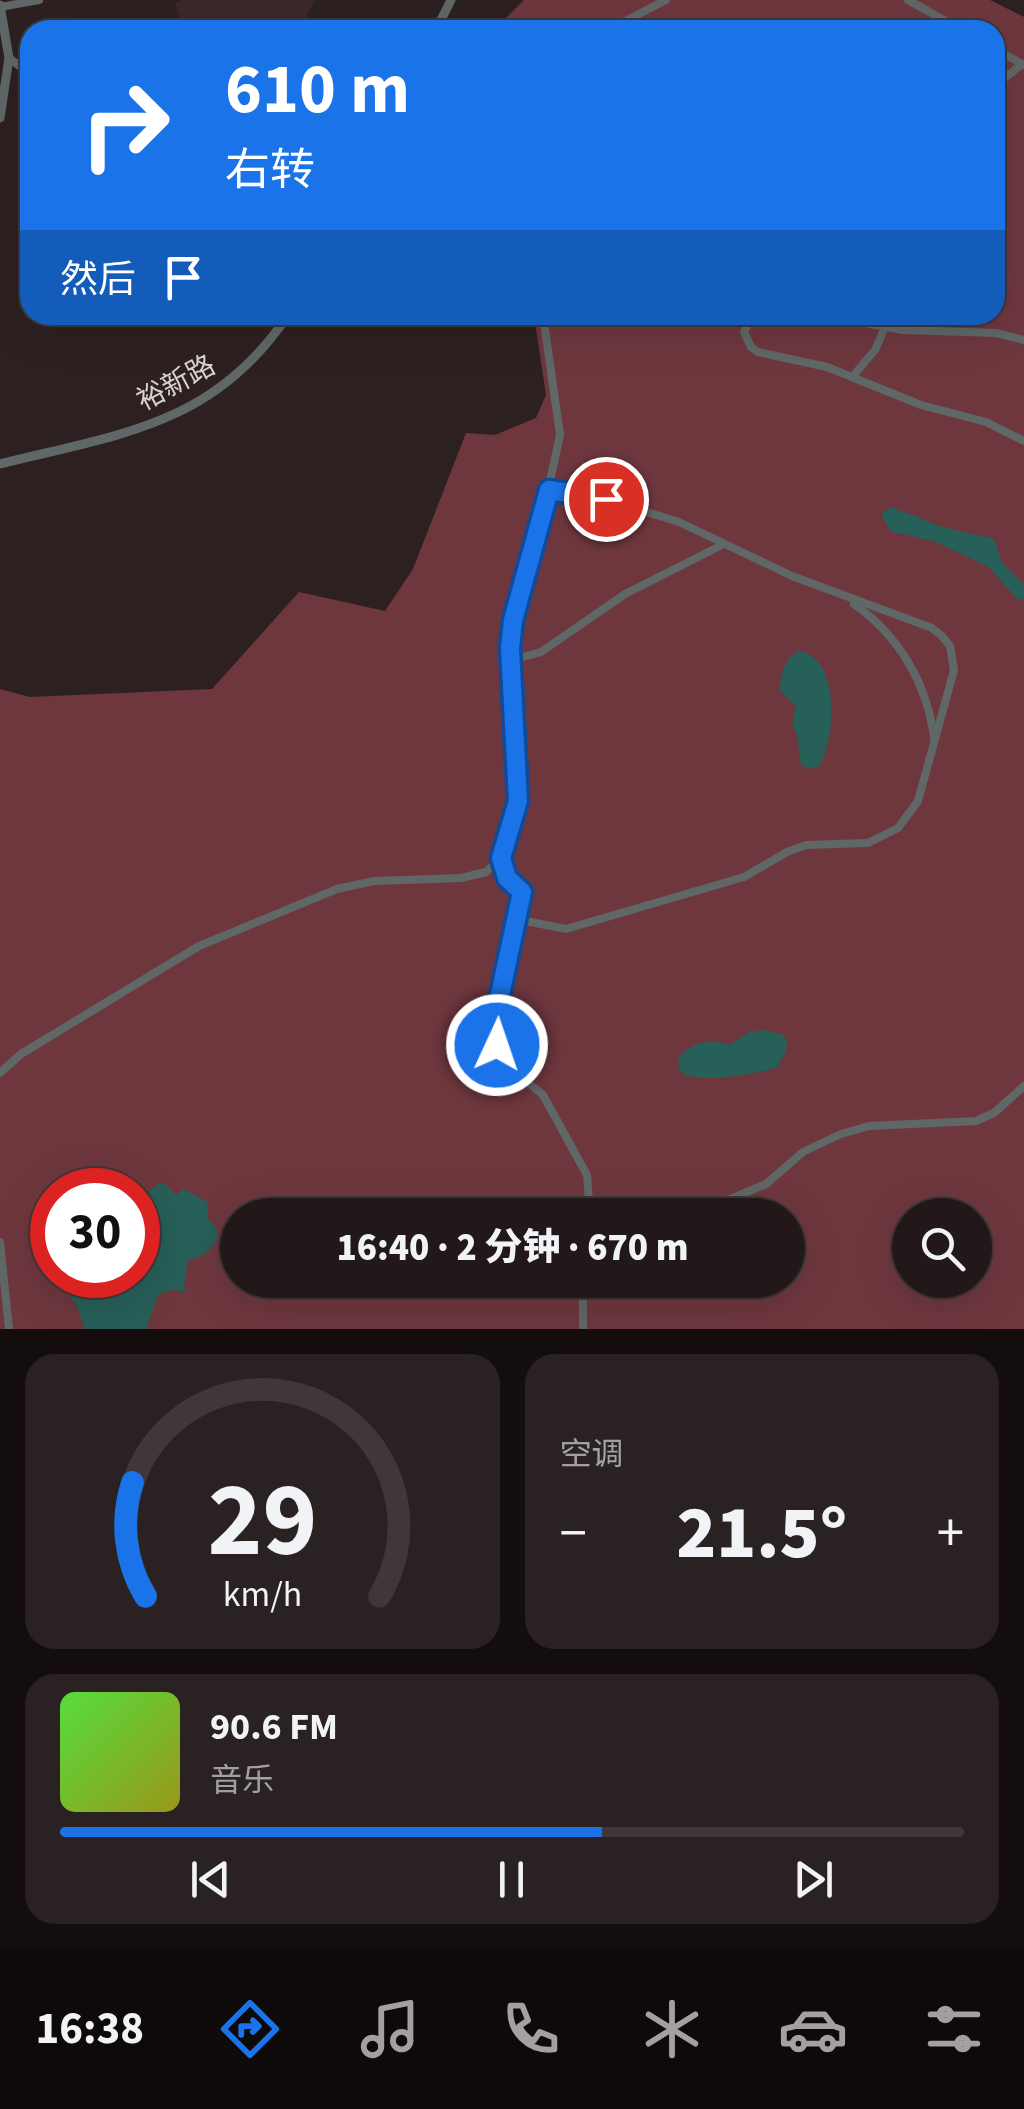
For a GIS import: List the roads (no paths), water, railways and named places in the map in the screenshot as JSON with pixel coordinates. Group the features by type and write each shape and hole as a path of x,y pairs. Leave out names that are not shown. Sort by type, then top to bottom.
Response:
{"street":[{"path":"0,118 9,58 0,6 39,0"},
{"path":"627,20 666,0"},
{"path":"908,0 944,20"},
{"path":"9,58 20,66"},
{"name":"裕新路","path":"0,464 169,419 241,372 281,325"},
{"path":"0,1074 20,1054 200,946 337,890 374,881 461,878 486,872 501,858 518,801 513,620 560,435 544,325"},
{"path":"747,325 744,332 751,348 853,376 921,405 986,422 1024,441"},
{"path":"873,325 930,332 996,332 1024,340"},
{"path":"853,376 870,357 884,327"},
{"path":"516,919 566,929 744,878 806,845 856,844 878,839 898,828 913,811 954,670 950,646 932,628 842,596 642,510 549,490"},
{"path":"511,656 541,652 625,594 724,544"},
{"path":"842,596 880,625 903,652 924,695 934,742"},
{"path":"501,858 507,878 522,892 494,1023 497,1045 516,1072 542,1095 587,1175 589,1198"},
{"path":"732,1198 766,1184 803,1152 841,1134 870,1126 976,1121 994,1114 1024,1086"},
{"path":"589,1193 600,1198"},
{"path":"0,1242 10,1329"},
{"path":"583,1298 583,1329"}],"water":[{"path":"891,507 943,527 994,539 1002,563 1024,585 1024,600 1017,599 989,567 934,541 890,531 881,514"},
{"path":"799,651 813,657 822,668 831,701 825,754 819,766 808,769 801,764 792,725 796,706 780,691 784,668"},
{"path":"764,1030 787,1040 786,1052 777,1067 713,1078 680,1072 678,1059 695,1045 730,1044 750,1032"},
{"path":"160,1183 176,1195 183,1189 208,1202 208,1219 216,1227 218,1237 206,1252 188,1260 184,1286 187,1291 160,1294"},
{"path":"71,1298 157,1298 146,1329 85,1329"}]}
